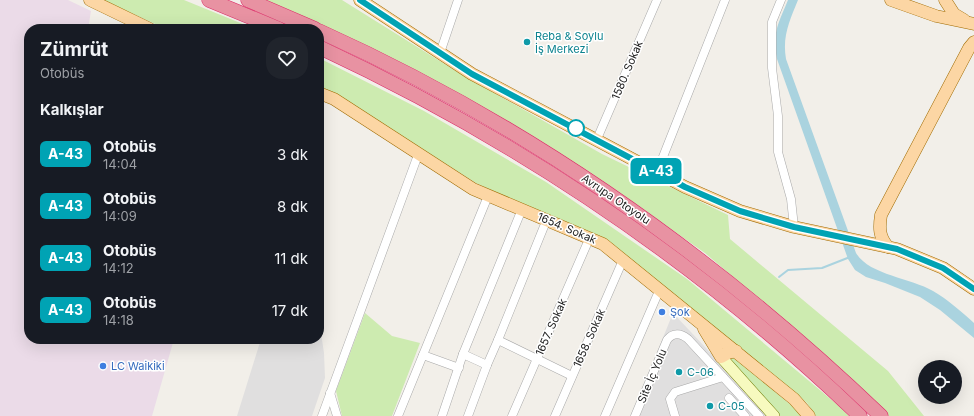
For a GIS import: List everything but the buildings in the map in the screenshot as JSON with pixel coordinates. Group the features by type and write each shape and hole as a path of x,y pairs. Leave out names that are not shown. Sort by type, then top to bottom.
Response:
{"highway":[{"path":"209,0 267,24"},
{"path":"248,0 303,24"},
{"name":"Avrupa Otoyolu","path":"324,33 434,88 546,152 623,204 685,247 738,289 794,336 881,416"},
{"name":"Avrupa Otoyolu","path":"324,49 376,73 466,122 528,159 627,224 734,305 803,363 860,416"}],"main road":[{"path":"90,0 140,24"},
{"path":"891,0 936,16 971,24"},
{"path":"945,0 954,14 971,24"},
{"path":"365,1 472,74 685,187 740,211 794,227 888,247 921,258 943,268 974,289"},
{"path":"888,247 881,235 879,226 881,216 969,48 974,42"},
{"name":"1654. Sokak","path":"324,95 334,99 459,181 488,196 547,219 603,244 658,291 736,351 799,403 809,416"},
{"path":"700,323 716,357 736,351"}],"street":[{"path":"440,53 458,0"},
{"name":"1580. Sokak","path":"597,139 657,0"},
{"path":"657,172 725,0"},
{"path":"781,0 772,22 772,68 778,116 778,152 791,200 794,227"},
{"path":"322,416 418,155"},
{"path":"398,416 488,196"},
{"path":"442,416 463,354 522,209"},
{"path":"468,416 487,365 547,219"},
{"name":"1657. Sokak","path":"512,416 590,238"},
{"name":"1658. Sokak","path":"555,416 623,260"},
{"path":"606,416 658,291"},
{"name":"Site İç Yolu","path":"635,416 667,340 670,336 679,334 684,336 705,358 716,357 723,377 759,416"},
{"path":"498,340 572,376"},
{"path":"423,354 458,368"},
{"path":"463,354 487,365"},
{"path":"705,358 716,357 774,416"},
{"path":"675,416 670,399 675,392 723,377"},
{"path":"330,393 337,416"},
{"path":"729,398 745,416"}],"shaded area":[{"path":"0,0 68,0 91,11 89,24 24,24 24,344 173,344 152,416 0,416"},
{"path":"673,313 770,416 631,416"},
{"path":"259,344 323,344 325,378 312,416 237,416"}],"green space":[{"path":"103,0 184,0 243,24 155,24"},
{"path":"264,0 342,0 459,73 602,154 728,215 730,239 888,371 924,416 889,416 829,359 705,253 632,202 469,99 381,53 324,27 324,24 317,24"},
{"path":"324,61 424,111 546,182 687,279 849,416 816,416 807,403 796,393 601,240 476,183 337,95 324,90"},
{"path":"365,313 392,336 420,343 392,416 342,416 336,391"},
{"path":"732,356 798,411 801,416 777,416 730,361"}],"water":[{"path":"788,0 798,0 786,35 786,59 856,253 870,266 924,287 944,298 974,323 974,338 940,310 920,297 866,277 855,270 848,259 777,59 775,42 777,29"}],"waterway":[{"path":"779,277 788,270 822,268 850,257"}],"bus line":[{"name":"A-43","path":"360,0 472,74 568,123 685,187 740,211 794,227 897,249 943,268 960,278 974,289"}],"place":[{"name":"Reba & Soylu İş Merkezi","path":"527,42"},
{"name":"Şok","path":"662,312"},
{"name":"LC Waikiki","path":"103,366"},
{"name":"C-06","path":"679,372"},
{"name":"C-05","path":"710,406"}]}
